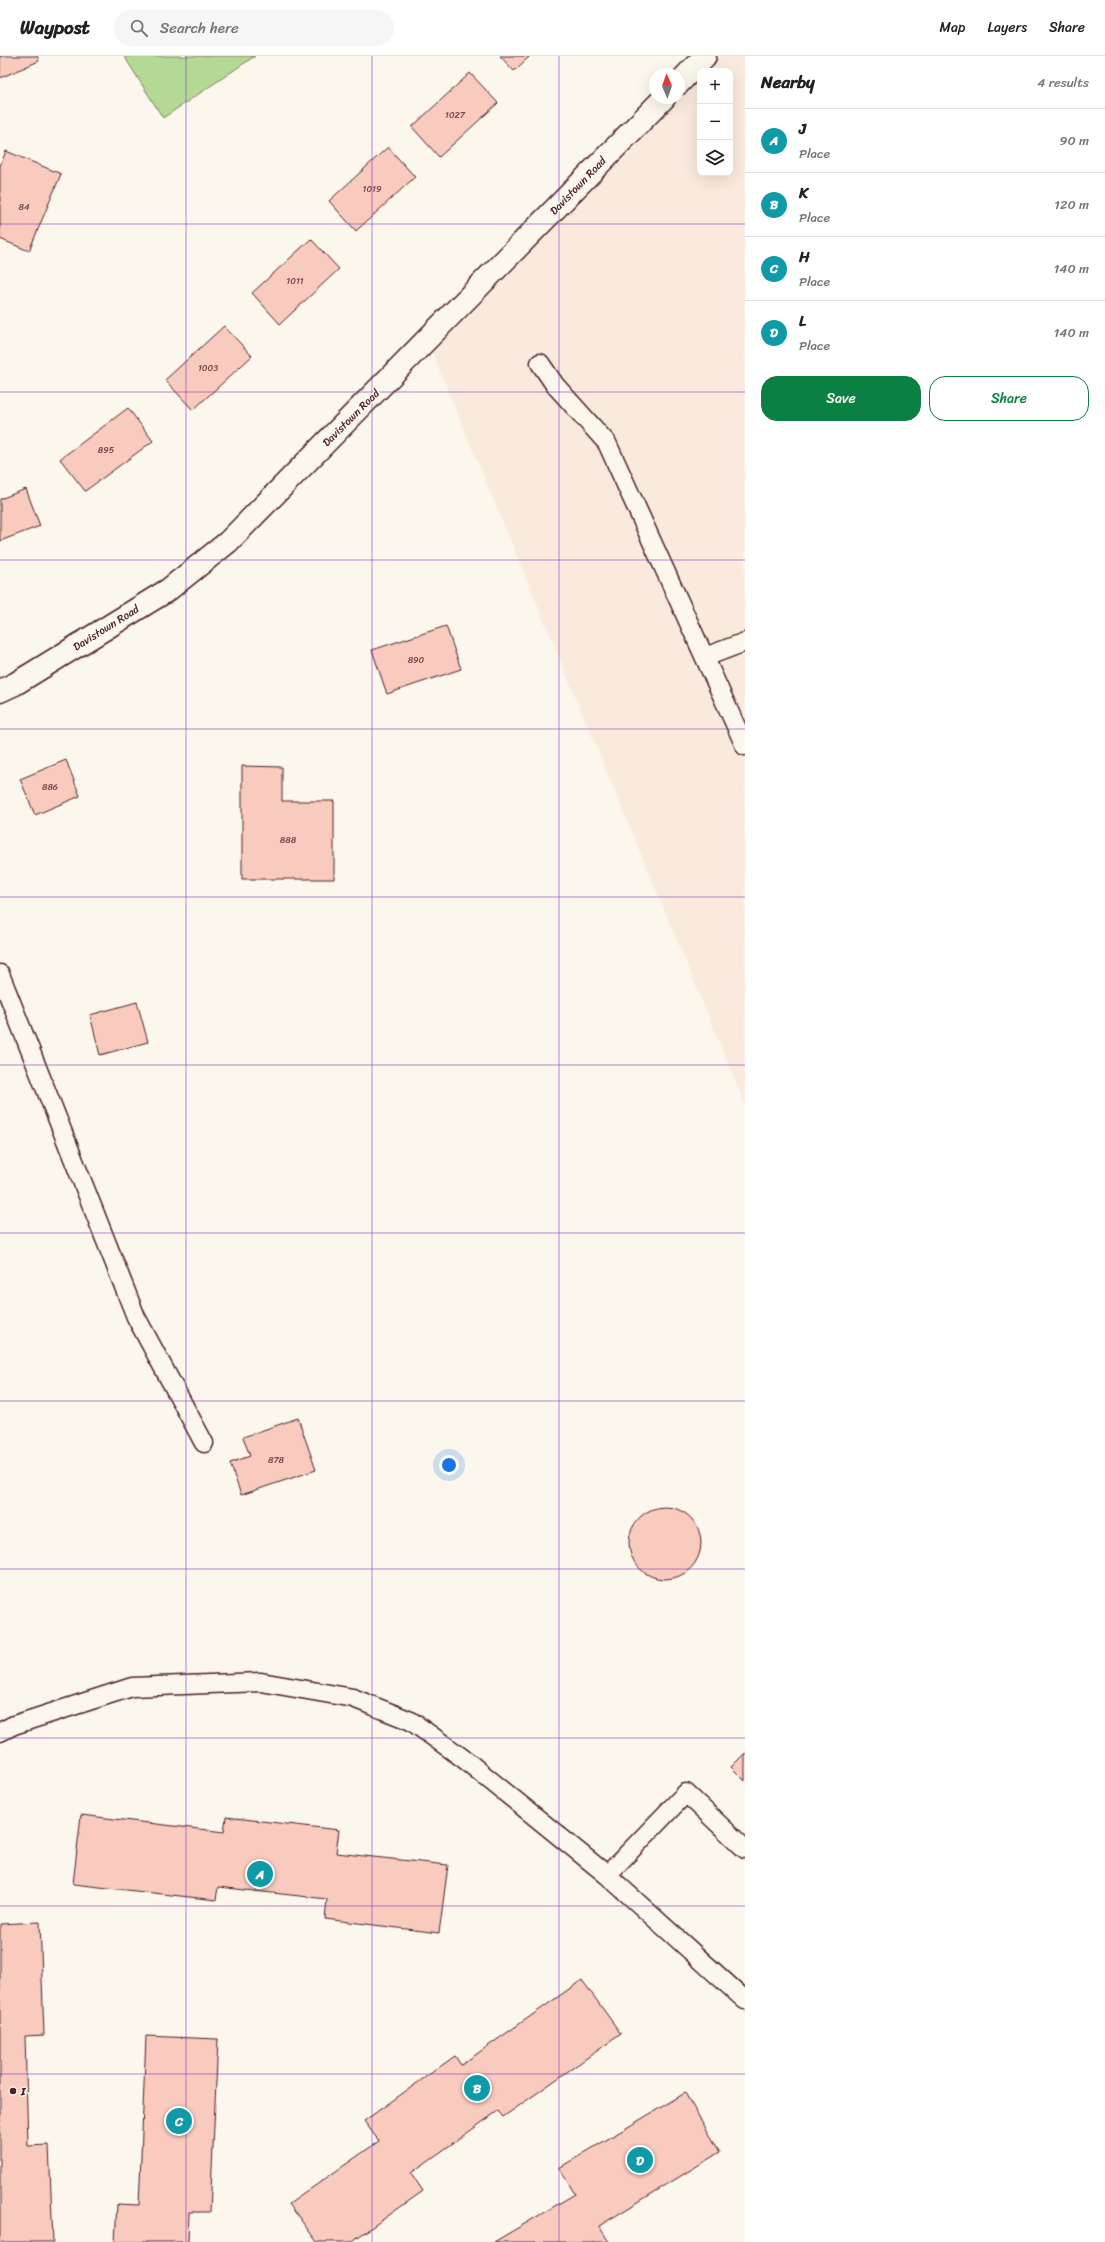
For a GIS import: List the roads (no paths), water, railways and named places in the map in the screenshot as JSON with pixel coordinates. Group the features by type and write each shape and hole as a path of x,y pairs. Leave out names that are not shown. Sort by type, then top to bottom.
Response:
{"street":[{"path":"685,77 705,56"},
{"name":"Davistown Road","path":"0,691 15,684 168,590 228,542 658,104"}],"lane":[{"path":"540,363 555,385 607,443 745,746"},
{"path":"704,658 745,642"},
{"path":"0,974 136,1317 204,1443"},
{"path":"0,1732 14,1724 132,1687 261,1682 354,1698 411,1721 464,1759 607,1875 745,2000"},
{"path":"607,1875 686,1793 745,1849"}],"place":[{"name":"J","path":"260,1874"},
{"name":"K","path":"477,2088"},
{"name":"I","path":"13,2091"},
{"name":"H","path":"179,2121"},
{"name":"L","path":"640,2160"}]}
